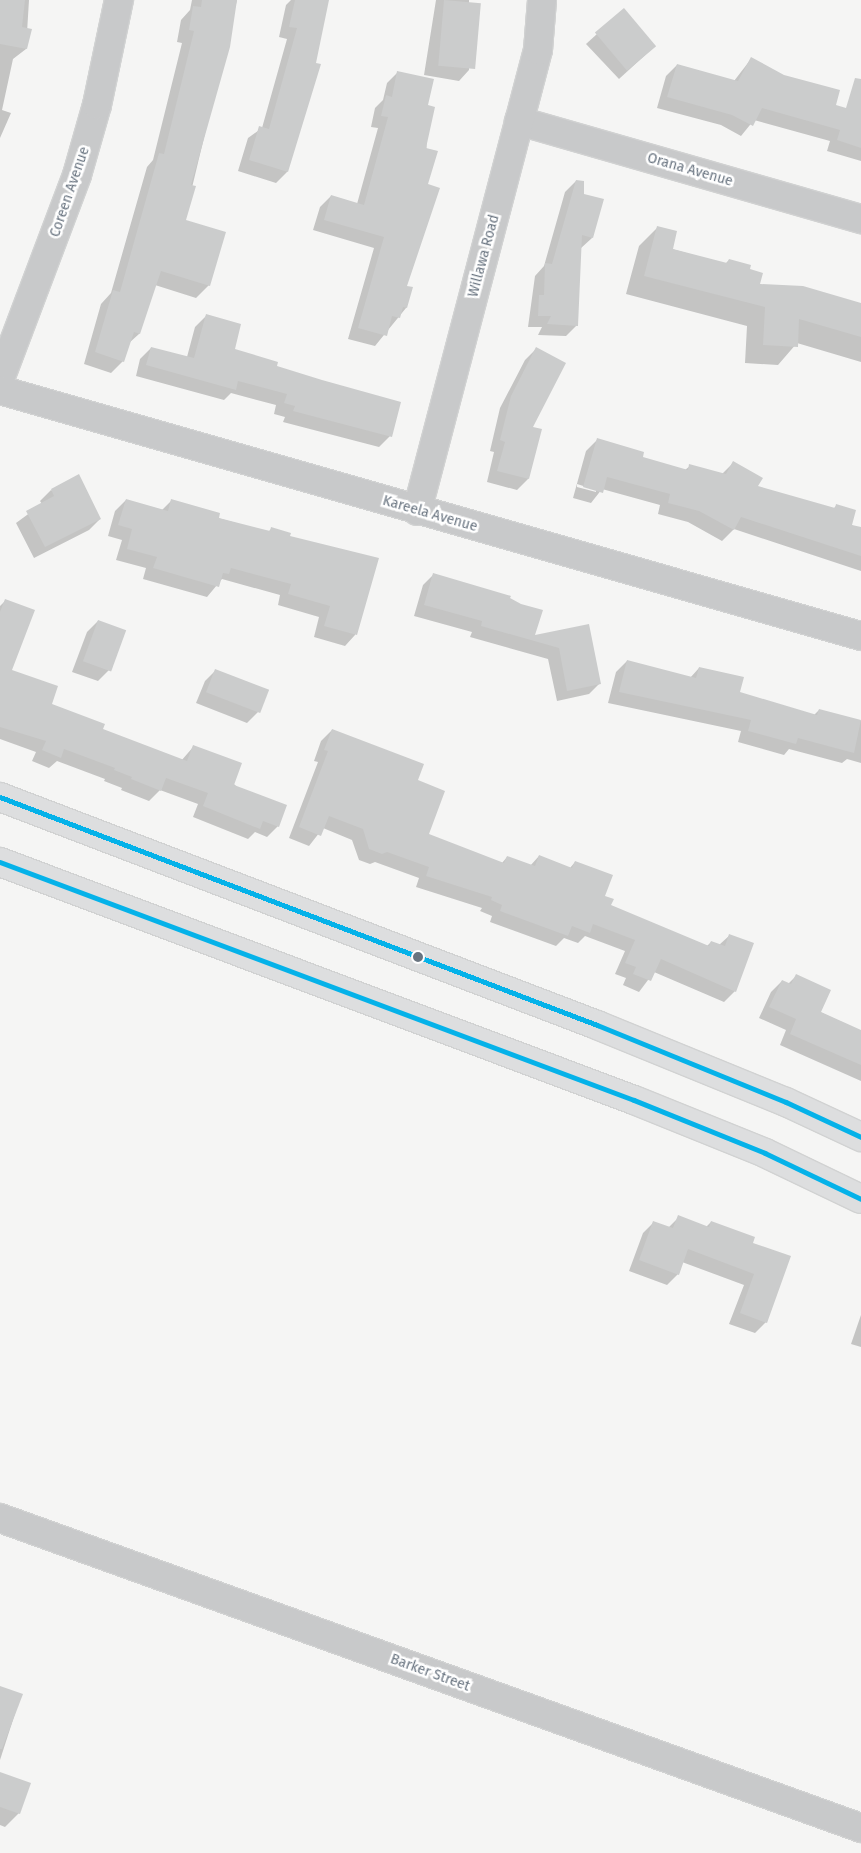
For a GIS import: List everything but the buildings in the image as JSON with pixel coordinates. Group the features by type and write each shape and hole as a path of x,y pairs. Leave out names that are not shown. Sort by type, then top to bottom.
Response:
{"highway":[{"path":"0,797 597,1025 786,1102 861,1137"},
{"path":"7,870 634,1100 765,1153 861,1199"}],"street":[{"name":"Coreen Avenue","path":"0,379 77,175 97,105 119,0"},
{"name":"Willawa Road","path":"417,511 538,50 542,0"},
{"name":"Orana Avenue","path":"519,121 861,219"},
{"name":"Kareela Avenue","path":"0,390 417,511 861,636"},
{"name":"Barker Street","path":"0,1518 861,1828"}],"transit line":[{"path":"0,797 597,1025 786,1102 861,1137"},
{"path":"0,862 634,1100 765,1153 861,1199"}]}
